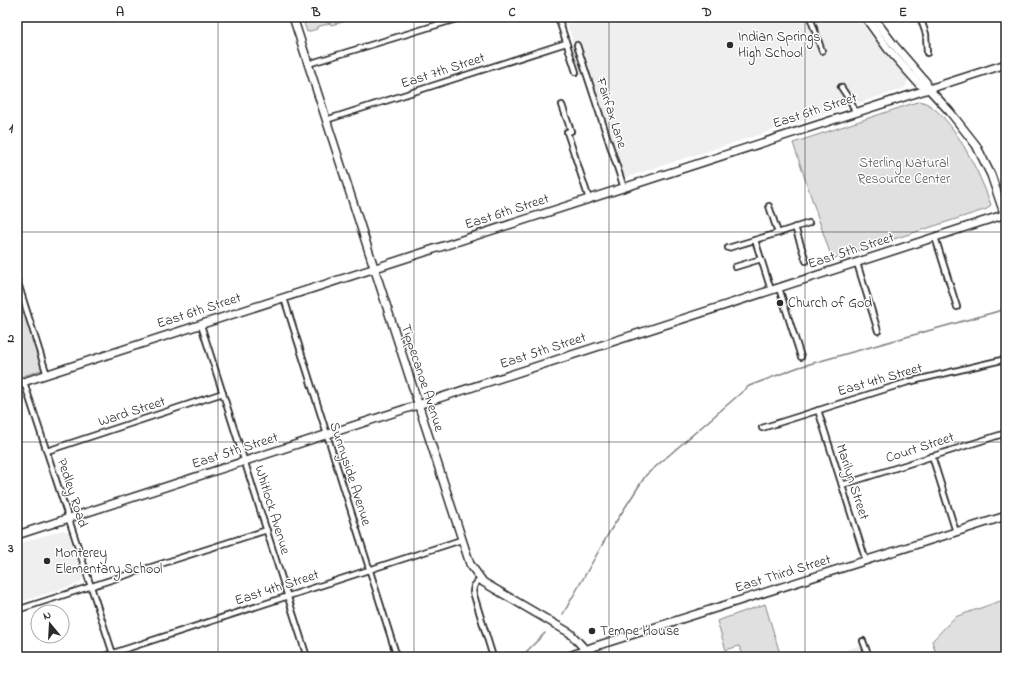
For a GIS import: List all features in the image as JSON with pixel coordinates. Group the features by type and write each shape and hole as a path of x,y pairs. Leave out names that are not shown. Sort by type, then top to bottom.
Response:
{"street":[{"name":"Tippecanoe Avenue","path":"293,17 417,405 470,564 480,579 489,586 570,633 585,653 592,657"},
{"path":"308,64 463,17"},
{"name":"Fairfax Lane","path":"558,17 576,72"},
{"path":"810,17 822,51"},
{"path":"865,17 871,27 899,62 919,84 928,88 950,112 976,145 991,175 1006,216"},
{"path":"874,17 894,45 926,82 928,88"},
{"path":"920,17 926,34 927,53"},
{"name":"East 7th Street","path":"326,120 566,43"},
{"name":"Fairfax Lane","path":"577,45 624,188"},
{"name":"East 6th Street","path":"20,383 1006,64"},
{"path":"841,87 851,102 855,112"},
{"path":"562,104 571,131 567,132 589,199"},
{"path":"769,206 778,233"},
{"name":"East 5th Street","path":"17,535 935,237 1006,216"},
{"path":"728,248 810,223"},
{"path":"795,228 806,261"},
{"path":"935,237 957,307"},
{"path":"755,240 761,259 775,289 801,356"},
{"path":"735,267 761,259"},
{"path":"857,263 878,331"},
{"path":"17,280 47,375"},
{"name":"Sunnyside Avenue","path":"284,298 397,657"},
{"name":"Whitlock Avenue","path":"201,324 306,657"},
{"name":"East 4th Street","path":"762,428 908,382 1006,359"},
{"name":"Pedley Road","path":"20,383 47,451 114,655"},
{"name":"Ward Street","path":"47,451 223,393"},
{"name":"Marilyn Street","path":"818,410 866,561"},
{"name":"Court Street","path":"842,485 1006,432"},
{"path":"932,456 956,532"},
{"name":"East Third Street","path":"568,657 585,653 1006,516"},
{"path":"17,610 267,530"},
{"name":"East 4th Street","path":"101,657 114,655 288,596 461,540"},
{"path":"480,579 474,586 473,592 493,657"},
{"path":"863,641 869,657"}],"shaded area":[{"name":"Indian Springs High School","path":"565,17 859,17 868,32 908,79 905,88 617,180"},
{"name":"Monterey Elementary School","path":"63,530 68,532 83,577 80,583 17,603 17,544"},
{"path":"860,645 864,657 825,657"}],"green space":[{"path":"302,17 361,17 331,25 330,23 307,32"},
{"name":"Sterling Natural Resource Center","path":"920,101 931,106 942,116 953,130 972,162 991,205 987,209 832,259 793,143"},
{"path":"17,289 44,369 17,378"},
{"path":"1006,599 1006,657 937,657 932,641 955,617"},
{"path":"765,604 781,657 736,657 743,654 739,646 726,650 717,621"}],"waterway":[{"path":"563,614 610,531 646,475 749,386 799,367 1006,309"},
{"path":"521,657 545,633"}],"place":[{"name":"Indian Springs High School","path":"730,45"},
{"name":"Church of God","path":"780,303"},
{"name":"Monterey Elementary School","path":"47,561"},
{"name":"Tempe House","path":"592,631"}]}
